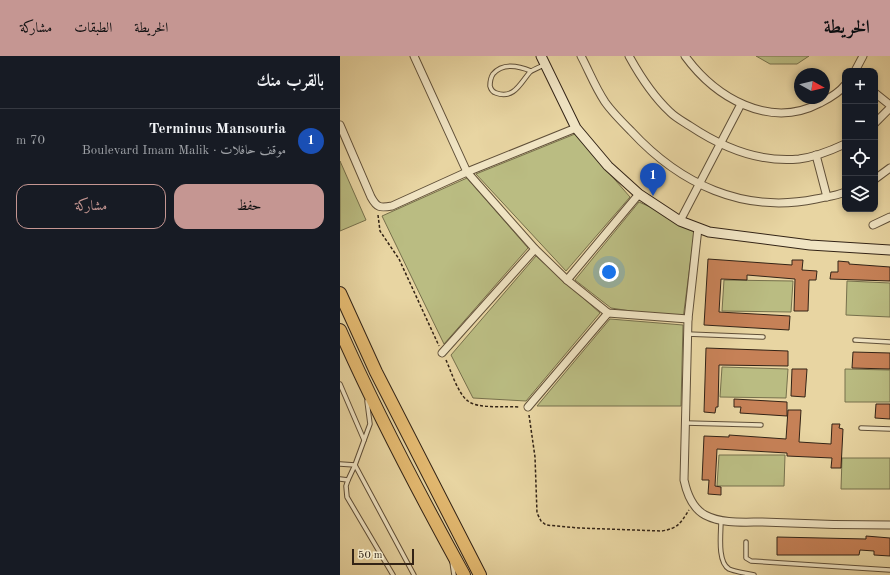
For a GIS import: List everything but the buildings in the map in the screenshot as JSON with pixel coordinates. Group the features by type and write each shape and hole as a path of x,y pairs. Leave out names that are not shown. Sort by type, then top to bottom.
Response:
{"highway":[{"path":"340,293 376,372 480,575"},
{"path":"340,330 362,380 464,575"}],"street":[{"path":"414,56 466,172 535,249 567,280 608,312 688,319"},
{"path":"581,56 605,102 620,120 662,161 699,184 724,195 772,204 804,202 842,193"},
{"path":"629,56 634,66 653,92 671,113 720,144 745,155 765,159 793,159 816,155 842,145"},
{"path":"684,56 704,79 720,92 741,104 763,111 781,113 810,109 826,100 842,87"},
{"path":"857,68 863,56"},
{"path":"543,60 576,128 608,166 639,194 680,221 709,232 810,245 890,250"},
{"path":"878,96 890,107 878,120"},
{"path":"680,221 741,104"},
{"path":"340,125 370,197 374,205 378,207 392,206 466,172 576,128"},
{"path":"816,155 827,197"},
{"path":"878,176 890,168"},
{"path":"567,280 639,194"},
{"path":"873,225 890,217"},
{"path":"698,228 688,319 684,480 692,504 704,515 721,521 816,525 890,525"},
{"path":"442,353 535,249"},
{"path":"528,407 608,312"}],"lane":[{"path":"531,71 516,66 509,66 501,69 493,74 490,81 490,87 493,92 498,94 508,94 519,87 531,71 543,60"},
{"path":"688,334 763,338"},
{"path":"855,340 890,342"},
{"path":"362,380 369,408 370,424 346,486 347,497 393,575"},
{"path":"340,384 364,440"},
{"path":"686,423 761,425"},
{"path":"862,428 890,429"},
{"path":"340,464 355,465"},
{"path":"355,465 414,575"},
{"path":"340,479 348,480"},
{"path":"721,521 721,554 725,565 729,569 754,575"},
{"path":"746,542 746,558 751,561 890,570"},
{"path":"450,549 454,575"}],"path":[{"path":"378,207 380,231 399,259 442,353 458,386 468,402 477,405 528,407 534,457 538,513 541,521 546,525 579,528 662,531 680,525 692,504"}],"green space":[{"path":"756,56 809,56 797,64 770,64"},
{"path":"575,134 630,197 566,271 476,174"},
{"path":"340,161 366,220 340,231"},
{"path":"467,178 528,248 444,344 382,216"},
{"path":"639,202 695,227 683,319 611,308 575,280"},
{"path":"536,256 600,313 526,401 473,398 451,355"},
{"path":"724,280 793,281 791,312 722,311"},
{"path":"847,281 890,283 890,317 846,315"},
{"path":"610,319 683,325 681,406 537,406"},
{"path":"722,367 788,369 786,398 720,397"},
{"path":"845,369 890,370 890,402 845,402"},
{"path":"719,455 785,455 784,486 717,486"},
{"path":"842,458 890,458 890,489 841,489"}],"place":[{"name":"Terminus Mansouria","path":"653,196"}]}
